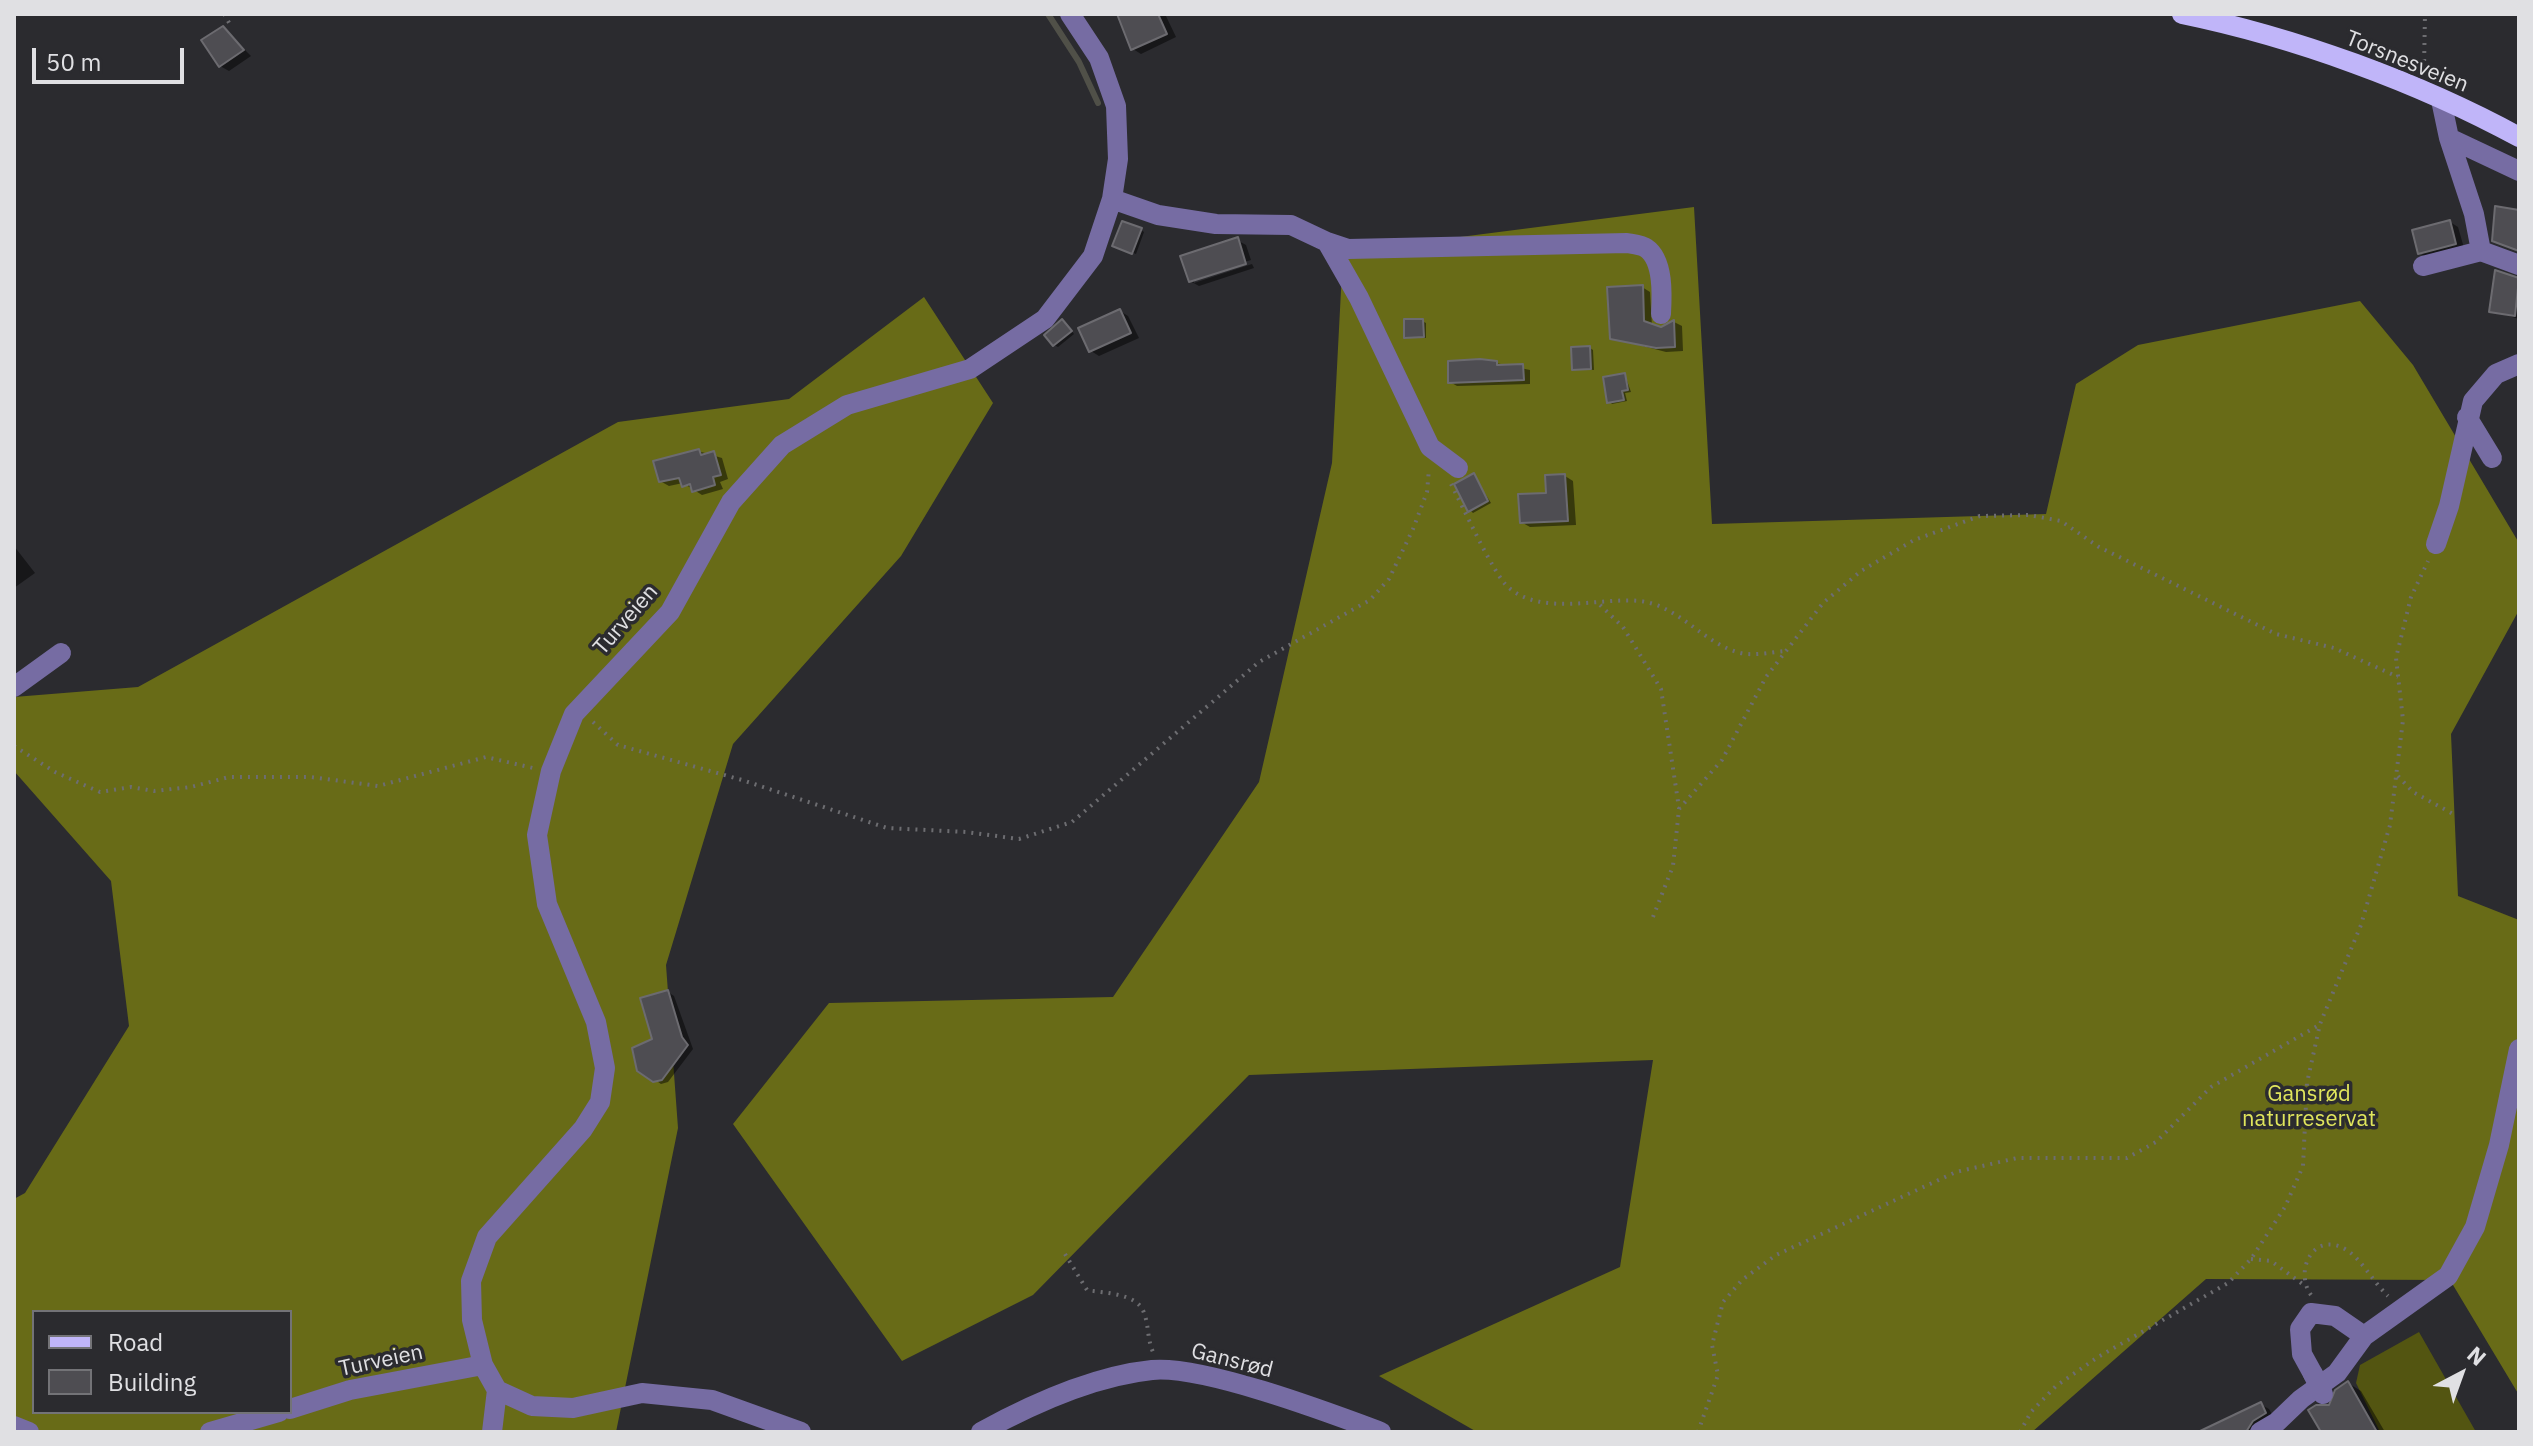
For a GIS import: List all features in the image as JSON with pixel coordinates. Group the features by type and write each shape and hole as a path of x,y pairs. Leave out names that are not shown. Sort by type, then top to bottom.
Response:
{"main road":[{"name":"Torsnesveien","path":"2182,14 2224,22 2305,48 2431,96 2519,137"}],"street":[{"name":"Turveien","path":"497,1390 483,1365 472,1320 471,1281 487,1237 583,1129 600,1102 605,1068 596,1022 547,904 537,835 551,771 574,714 670,612 731,502 782,445 847,405 970,369 1045,319 1093,256 1112,199 1118,159 1116,106 1099,58 1070,14"},
{"path":"2431,96 2449,138 2474,214 2481,251"},
{"path":"2449,138 2519,171"},
{"path":"1112,199 1158,215 1216,224 1291,225 1348,249 1627,243 1646,248 1654,258 1662,288 1661,314"},
{"path":"1327,242 1359,298 1430,447 1458,468"},
{"path":"2423,266 2481,251 2519,265"},
{"path":"2436,544 2449,506 2467,417 2483,387 2496,374 2519,364"},
{"path":"2467,417 2492,458"},
{"path":"14,687 61,653"},
{"path":"2260,1432 2277,1422 2301,1399 2337,1373 2364,1336 2448,1276 2475,1227 2499,1145 2519,1049"},
{"path":"2323,1394 2302,1354 2300,1329 2311,1313 2335,1316 2364,1336"},
{"name":"Turveien","path":"292,1408 350,1390 483,1365"},
{"name":"Gansrød","path":"981,1432 1027,1407 1104,1381 1154,1370 1208,1376 1381,1432"},
{"path":"492,1432 497,1390 532,1406 573,1408 642,1393 712,1400 801,1432"},
{"path":"210,1432 272,1414"},
{"path":"14,1426 29,1432"}],"path":[{"path":"224,14 231,26"},
{"path":"2425,14 2431,96"},
{"path":"574,714 600,726 618,745 742,780 887,828 966,832 1019,839 1072,822 1259,662 1370,600 1389,579 1413,529 1427,492 1430,447"},
{"path":"1430,447 1506,585 1525,598 1600,605 1640,601 1689,621 1713,642 1741,654 1786,651"},
{"path":"1679,809 1722,760 1766,677 1823,603 1861,571 1914,540 1980,516 2029,515 2061,521 2111,553 2276,634 2334,648 2398,677"},
{"path":"2020,1432 2031,1412 2056,1386 2098,1357 2228,1283 2251,1259 2285,1207 2303,1166 2307,1083 2320,1024 2361,925 2390,825 2403,720 2398,677 2399,637 2411,597 2436,544"},
{"path":"1600,605 1623,627 1661,689 1679,809 1673,866 1653,917"},
{"path":"14,746 55,772 100,792 131,787 154,791 191,787 229,777 311,777 378,786 486,757 551,771"},
{"path":"2398,776 2413,792 2455,815"},
{"path":"1698,1432 1718,1375 1712,1345 1723,1302 1742,1280 1776,1255 1956,1172 2017,1158 2127,1158 2156,1142 2211,1087 2320,1024"},
{"path":"2304,1285 2303,1269 2307,1258 2317,1249 2331,1244 2346,1249 2380,1288 2407,1307"},
{"path":"1065,1254 1087,1290 1110,1291 1138,1302 1144,1310 1154,1370"},
{"path":"2251,1259 2271,1261 2304,1285 2315,1301 2335,1316"}],"shaded area":[{"path":"2419,1332 2476,1432 2380,1432 2356,1383 2360,1365"}],"green space":[{"name":"Gansrød naturreservat","path":"1694,207 1712,524 2046,514 2076,384 2138,345 2360,301 2413,365 2519,543 2519,610 2451,734 2458,896 2519,920 2519,1395 2450,1280 2206,1279 2032,1432 1477,1432 1379,1376 1620,1267 1653,1060 1249,1075 1033,1295 902,1361 733,1124 829,1003 1113,997 1259,782 1332,463 1343,252"},
{"path":"924,297 993,403 901,556 733,744 666,965 678,1128 616,1432 14,1432 14,1199 25,1193 129,1026 111,881 14,771 14,697 138,687 618,422 789,399"}],"building":[{"path":"1117,14 1158,14 1167,34 1131,50"},
{"path":"223,26 244,50 219,67 201,40"},
{"path":"2495,206 2519,210 2519,251 2492,241"},
{"path":"2450,220 2456,244 2418,254 2412,230"},
{"path":"1122,221 1142,228 1132,254 1112,246"},
{"path":"1238,237 1246,264 1189,282 1180,256"},
{"path":"2495,270 2519,278 2515,316 2489,312"},
{"path":"1643,285 1644,321 1661,327 1674,320 1675,347 1656,348 1610,339 1607,287"},
{"path":"1120,309 1131,333 1089,352 1078,328"},
{"path":"1062,319 1072,331 1053,346 1044,335"},
{"path":"1404,319 1423,319 1424,337 1404,338"},
{"path":"1590,346 1591,369 1572,370 1571,347"},
{"path":"1448,361 1497,361 1497,365 1523,364 1524,380 1448,383"},
{"path":"1625,373 1628,390 1622,391 1624,400 1607,403 1603,377"},
{"path":"699,449 701,455 714,451 721,475 713,477 715,485 692,492 690,484 682,487 679,478 659,482 653,461"},
{"path":"1474,473 1488,501 1468,512 1454,484"},
{"path":"1565,474 1568,521 1520,523 1518,494 1546,493 1545,475"},
{"path":"668,990 682,1037 688,1045 662,1080 653,1082 637,1071 632,1048 652,1039 640,998"},
{"path":"2348,1381 2377,1432 2321,1432 2308,1410 2316,1405 2329,1405 2335,1390"},
{"path":"2261,1402 2266,1413 2253,1421 2246,1432 2198,1432"}],"waterway":[{"path":"1048,14 1079,62 1098,103"}]}
